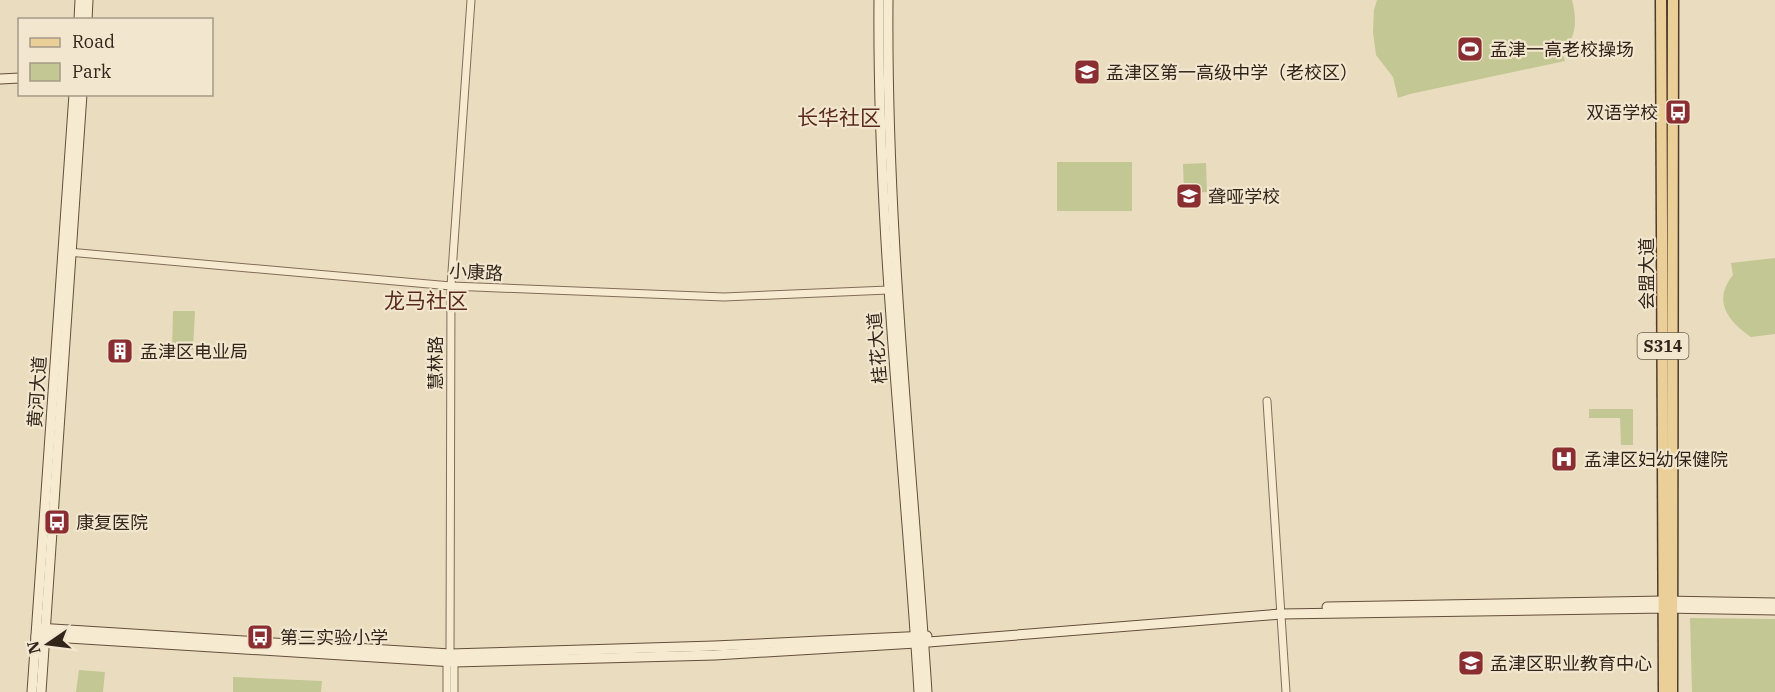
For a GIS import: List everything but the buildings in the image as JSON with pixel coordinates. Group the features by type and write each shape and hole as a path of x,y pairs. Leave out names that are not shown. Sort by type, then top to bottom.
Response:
{"main road":[{"path":"79,18 80,0"},
{"path":"87,18 88,0"},
{"name":"桂花大道","path":"879,0 880,130 888,290 920,640 927,692"},
{"name":"桂花大道","path":"888,0 887,74 893,221 920,640 920,692"},
{"name":"会盟大道","path":"1661,0 1668,605 1672,692"},
{"name":"会盟大道","path":"1664,692 1668,605 1673,0"},
{"path":"0,79 18,78"},
{"name":"黄河大道","path":"41,692 41,632 74,96"},
{"name":"黄河大道","path":"32,692 41,632 82,96"},
{"path":"41,632 451,660 715,655 1281,611 1775,603"},
{"path":"1668,605 1775,610"}],"street":[{"name":"慧林路","path":"454,692 451,660 450,286 471,0"},
{"name":"小康路","path":"63,252 450,286 724,297 888,290"},
{"path":"1267,402 1286,692"},
{"name":"慧林路","path":"447,692 451,660"}],"green space":[{"name":"孟津一高老校操场","path":"1377,0 1572,0 1575,14 1574,28 1571,40 1562,52 1565,61 1398,98 1393,77 1376,55 1373,32"},
{"path":"1057,162 1132,162 1132,211 1057,211"},
{"path":"1206,163 1207,192 1184,193 1183,164"},
{"path":"1775,258 1775,334 1751,337 1730,317 1723,302 1727,284 1733,275 1731,263"},
{"path":"173,311 195,311 193,350 172,349"},
{"path":"1589,409 1633,409 1633,445 1621,445 1620,418 1589,418"},
{"path":"1690,618 1775,619 1775,692 1692,692"},
{"path":"79,670 105,672 103,692 76,692"},
{"path":"233,677 322,681 321,692 233,692"}],"place":[{"name":"孟津一高老校操场","path":"1470,49"},
{"name":"孟津区第一高级中学（老校区）","path":"1087,72"},
{"name":"双语学校","path":"1678,112"},
{"name":"聋哑学校","path":"1189,196"},
{"name":"孟津区电业局","path":"120,351"},
{"name":"孟津区妇幼保健院","path":"1564,459"},
{"name":"康复医院","path":"57,522"},
{"name":"第三实验小学","path":"260,637"},
{"name":"孟津区职业教育中心","path":"1471,663"}],"district":[{"name":"长华社区","path":"839,117"},
{"name":"龙马社区","path":"426,300"}]}
